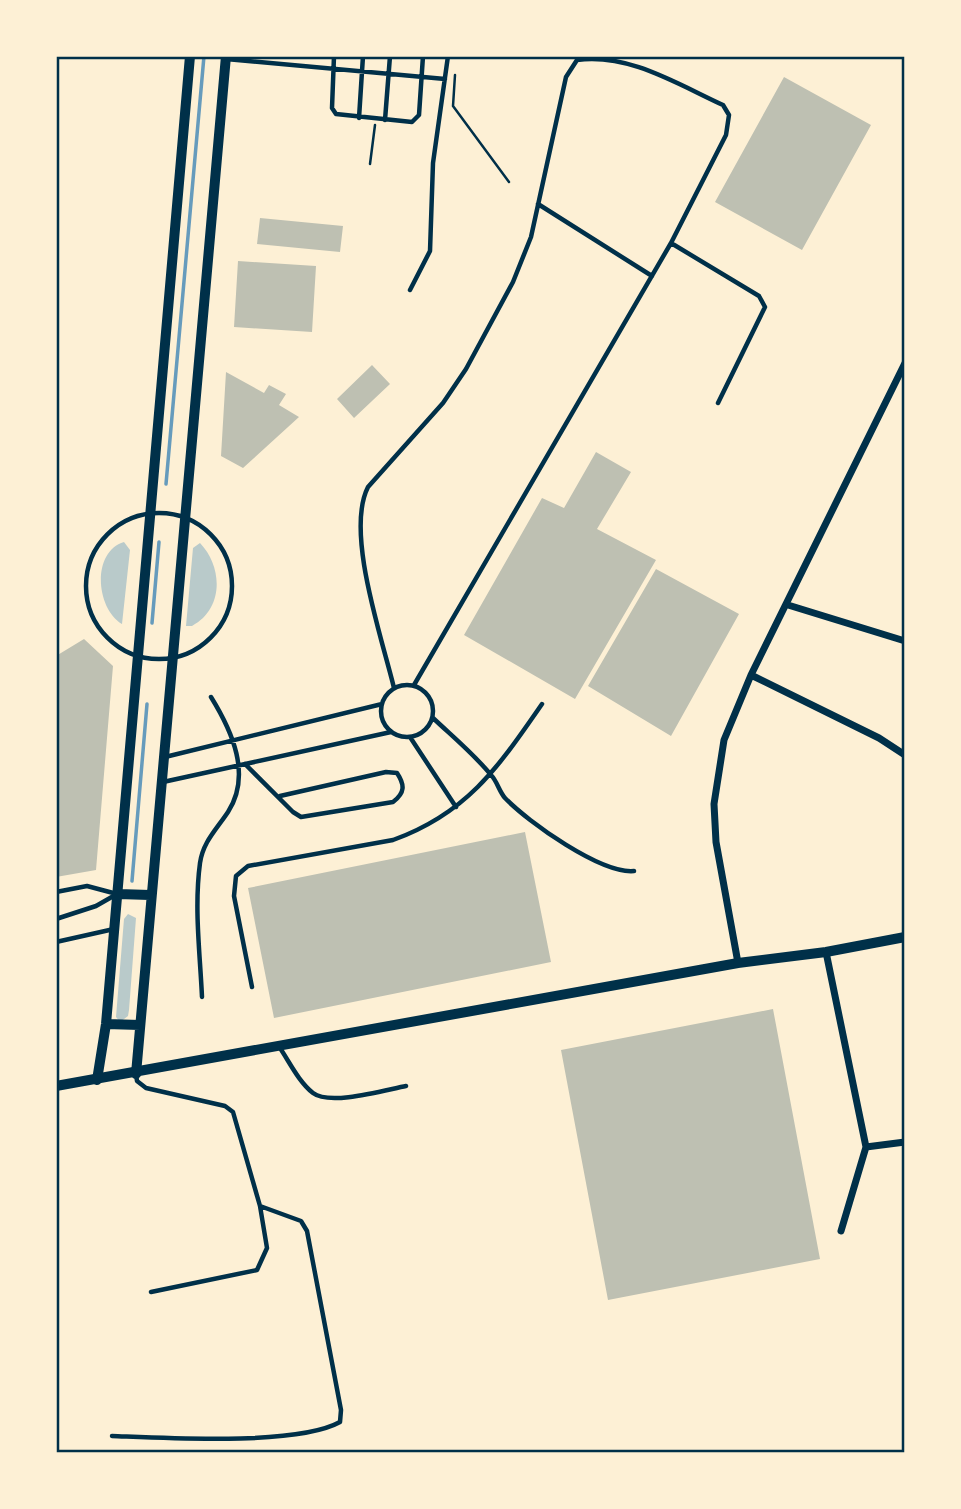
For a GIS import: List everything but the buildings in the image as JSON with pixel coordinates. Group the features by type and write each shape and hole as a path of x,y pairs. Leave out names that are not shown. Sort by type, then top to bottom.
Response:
{"main road":[{"path":"56,1086 136,1074 738,963 827,952 905,937"}],"street":[{"path":"97,1080 106,1024 140,657 190,56"},
{"path":"136,1074 226,57"},
{"path":"738,963 716,842 714,804 724,740 751,675 905,363"},
{"path":"788,604 905,641"},
{"path":"892,637 905,631"},
{"path":"751,675 905,755"},
{"path":"118,894 150,895"},
{"path":"827,952 866,1147 841,1231"},
{"path":"106,1024 140,1025"},
{"path":"866,1147 905,1142"}],"lane":[{"path":"261,63 262,56"},
{"path":"334,56 331,108 336,114 385,120 417,120 423,56"},
{"path":"359,117 363,56"},
{"path":"385,120 390,56"},
{"path":"410,289 430,251 433,163 448,56"},
{"path":"226,57 261,63 445,79"},
{"path":"394,688 361,541 361,501 368,487 443,403 466,369 513,282 531,237 566,77 577,60 600,57 635,64 723,105 729,115 726,135 671,243 414,685"},
{"path":"538,204 652,275"},
{"path":"671,243 759,296 765,307 718,403"},
{"path":"150,513 185,517 210,533 223,549 232,577 232,597 221,626 208,641 191,652 172,659 140,657 115,645 102,633 89,608 86,581 90,563 103,539 124,522 150,513"},
{"path":"163,758 382,704 394,688 414,685 430,698 433,718 492,775 504,796 552,835 605,867 623,872 634,871"},
{"path":"202,997 198,921 201,861 213,830 235,799 239,766 234,740 211,697"},
{"path":"382,704 384,724 391,732"},
{"path":"252,988 234,896 236,876 248,866 393,840 415,832 456,807 492,775 542,704"},
{"path":"410,737 428,727 433,718"},
{"path":"161,783 391,732 410,737 456,807"},
{"path":"245,764 280,796 293,812 311,817 393,802 403,792 404,783 397,773 386,772 280,796"},
{"path":"56,892 87,886 118,894"},
{"path":"56,919 96,906 118,894"},
{"path":"56,942 115,929"},
{"path":"280,1047 304,1084 314,1094 327,1100 406,1086"},
{"path":"136,1074 137,1081 146,1088 225,1106 233,1112 260,1206 267,1248 257,1270 151,1292"},
{"path":"112,1436 196,1439 298,1434 340,1422 341,1410 307,1231 301,1221 260,1206"}],"path":[{"path":"456,67 453,106 509,183"},
{"path":"370,164 376,122"}],"shaded area":[{"path":"124,542 130,550 122,624 113,617 107,606 101,581 106,557 113,548"},
{"path":"200,543 208,553 216,575 215,599 202,619 192,626 186,626 193,548"},
{"path":"128,914 136,918 129,1010 128,1016 120,1022 116,1017 124,919"}],"waterway":[{"path":"166,484 204,56"},
{"path":"152,623 159,542"},
{"path":"132,881 147,704"}]}
